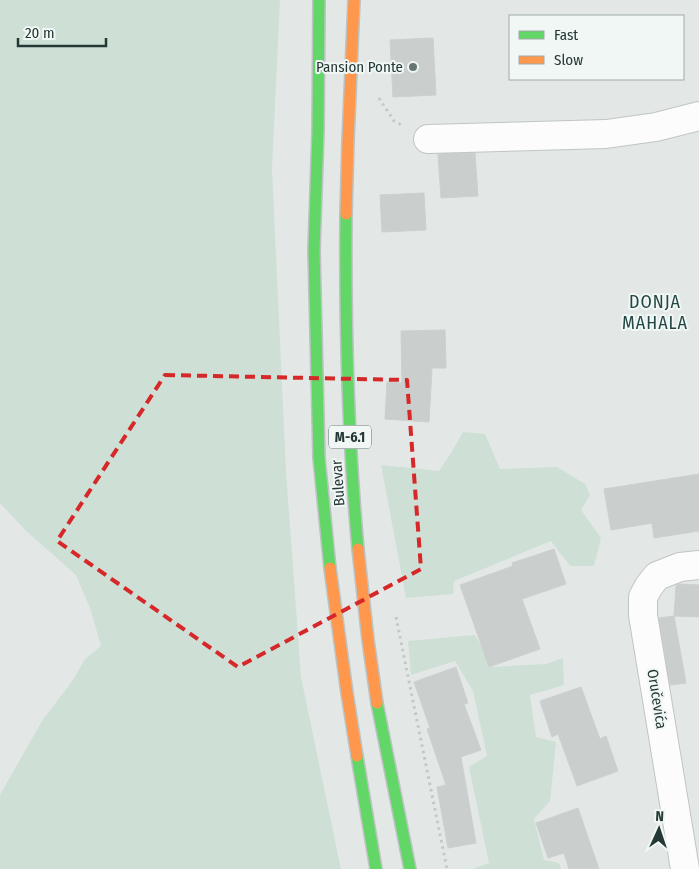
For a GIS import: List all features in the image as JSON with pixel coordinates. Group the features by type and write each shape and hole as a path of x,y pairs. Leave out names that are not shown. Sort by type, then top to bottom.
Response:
{"main road":[{"name":"M-6.1","path":"320,0 314,250 319,458 330,572 347,693 376,869"},
{"name":"Bulevar","path":"354,0 349,85 346,269 347,378 352,476 360,566 374,683 410,869"}],"street":[{"path":"428,139 606,134 656,127 699,116"},
{"name":"Oručevića","path":"685,869 643,615 643,597 657,576 680,567 699,565"}],"path":[{"path":"349,85 368,82 394,121 428,139"},
{"path":"395,610 448,869"}],"highlighted area":[{"path":"165,375 407,380 421,569 238,667 57,541"}],"shaded area":[{"path":"0,0 280,0 272,169 286,471 301,677 341,869 0,869 0,795 42,721 73,680 85,659 101,646 90,608 76,575 25,530 0,503"},
{"path":"463,432 485,434 500,469 557,467 585,484 590,495 581,510 601,538 594,566 570,566 551,541 454,581 453,594 406,598 381,465 439,471"},
{"path":"475,635 492,667 546,664 563,658 564,685 530,695 536,737 556,742 550,801 534,819 544,860 559,863 561,869 472,869 489,863 469,767 487,756 473,691 455,661 411,675 408,641"}],"building":[{"name":"Pansion Ponte","path":"433,38 436,95 393,97 390,40"},
{"path":"475,153 478,196 441,198 438,154"},
{"path":"424,193 426,230 382,232 380,195"},
{"path":"445,330 446,368 432,368 429,422 385,419 387,382 402,383 401,331"},
{"path":"699,474 699,531 654,538 652,523 611,530 604,489"},
{"path":"554,549 566,584 522,599 540,649 489,667 460,585 513,566 512,563"},
{"path":"678,584 699,585 699,617 674,616 676,586"},
{"path":"674,616 686,683 670,685 659,618"},
{"path":"456,667 468,703 464,704 481,750 461,757 476,843 448,848 437,787 446,785 427,729 430,728 414,682"},
{"path":"581,687 600,739 606,736 618,771 577,786 558,734 552,737 540,701"},
{"path":"578,808 599,869 569,869 564,853 548,858 536,823"}],"traffic: fast":[{"path":"319,0 318,131 314,250 319,458 330,568"},
{"path":"346,214 348,382 358,549"},
{"path":"377,703 410,869"},
{"path":"357,756 376,869"}],"traffic: slow":[{"path":"346,214 354,0"},
{"path":"358,549 377,703"},
{"path":"330,568 357,756"}],"place":[{"name":"Pansion Ponte","path":"413,67"}],"district":[{"name":"DONJA MAHALA","path":"655,312"}]}
